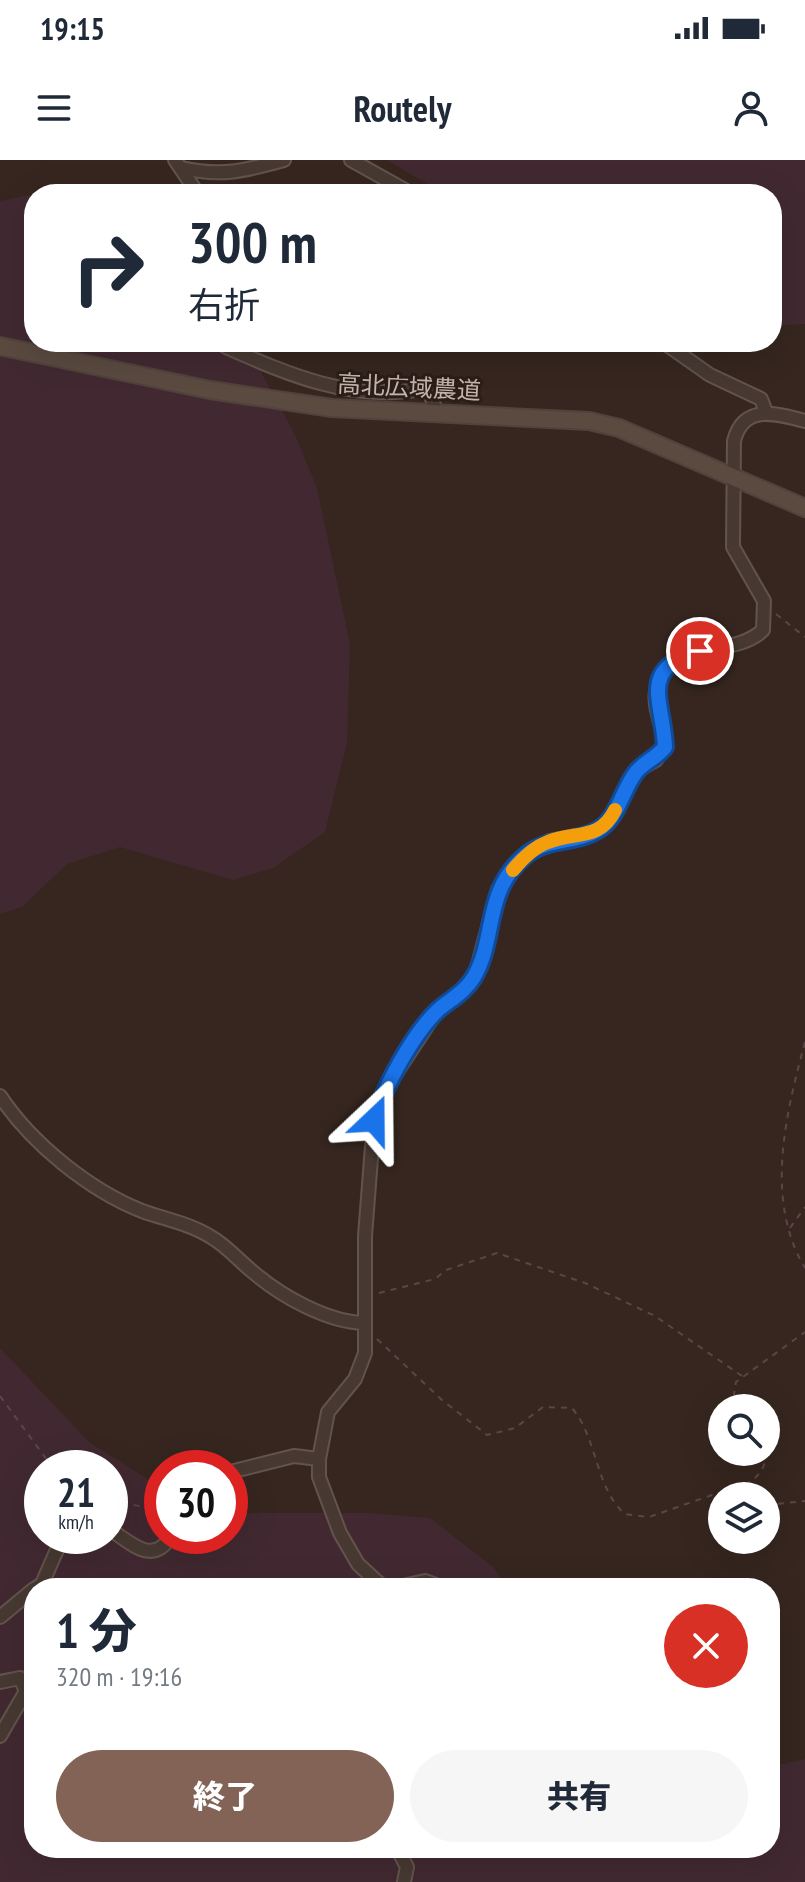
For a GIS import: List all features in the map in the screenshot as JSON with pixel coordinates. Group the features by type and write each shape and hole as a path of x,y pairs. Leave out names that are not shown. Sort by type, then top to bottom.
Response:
{"street":[{"path":"178,164 212,175 235,173 284,160"},
{"path":"351,160 394,184"},
{"path":"178,164 191,184"},
{"name":"高北広域農道","path":"0,346 24,351"},
{"name":"高北広域農道","path":"30,352 270,400 332,408 589,421 619,428 805,508"},
{"path":"237,352 280,371 329,387 390,395 422,389 431,395 436,412"},
{"path":"677,352 710,375 761,399 766,412"},
{"path":"373,1578 358,1564 340,1533 319,1477 319,1459 328,1412 355,1379 365,1353 363,1298 374,1120 381,1096 437,1011 461,993 475,976 498,889 525,856 549,841 596,832 608,823 636,771 656,760 665,747 655,695 661,672 678,657 740,645 763,630 764,601 733,547 738,428 747,417 766,412 805,421"},
{"path":"0,1096 36,1139 95,1185 142,1211 210,1236 257,1275 309,1307 364,1327"},
{"path":"248,1468 294,1456 319,1459"},
{"path":"45,1578 55,1554"},
{"path":"0,1617 24,1597"},
{"path":"0,1682 20,1678 24,1687"},
{"path":"0,1736 24,1694"},
{"path":"402,1858 407,1867 404,1882"}],"path":[{"path":"764,601 805,637"},
{"path":"805,1042 784,1136 782,1187 792,1244 805,1268"},
{"path":"789,1229 805,1207"},
{"path":"363,1298 435,1279 446,1270 497,1253 585,1283 655,1316 742,1376"},
{"path":"364,1327 487,1435 515,1428 543,1407 572,1408 589,1431 609,1494 625,1514 649,1517 708,1496"},
{"path":"734,1394 742,1376 805,1332"},
{"path":"0,1396 40,1450"},
{"path":"749,1482 760,1475 764,1466"},
{"path":"780,1504 805,1501"}],"shaded area":[{"path":"387,160 805,160 805,324 782,325 782,184 427,184"},
{"path":"24,196 24,352 250,352 296,437 317,488 350,644 347,743 325,832 273,868 233,880 120,847 67,864 22,907 0,914 0,201"},
{"path":"0,1348 90,1443 101,1450 24,1450 24,1554 128,1554 128,1467 144,1477 144,1554 248,1554 248,1513 369,1513 430,1518 493,1567 500,1578 24,1578 24,1858 780,1858 780,1765 805,1759 805,1882 0,1882"}],"slow traffic":[{"path":"513,870 525,856 549,841 596,832 608,823 615,810"}],"route":[{"path":"374,1120 381,1096 437,1011 461,993 475,976 498,889 525,856 549,841 596,832 608,823 636,771 656,760 665,747 655,695 661,672 678,657 700,651"}]}
